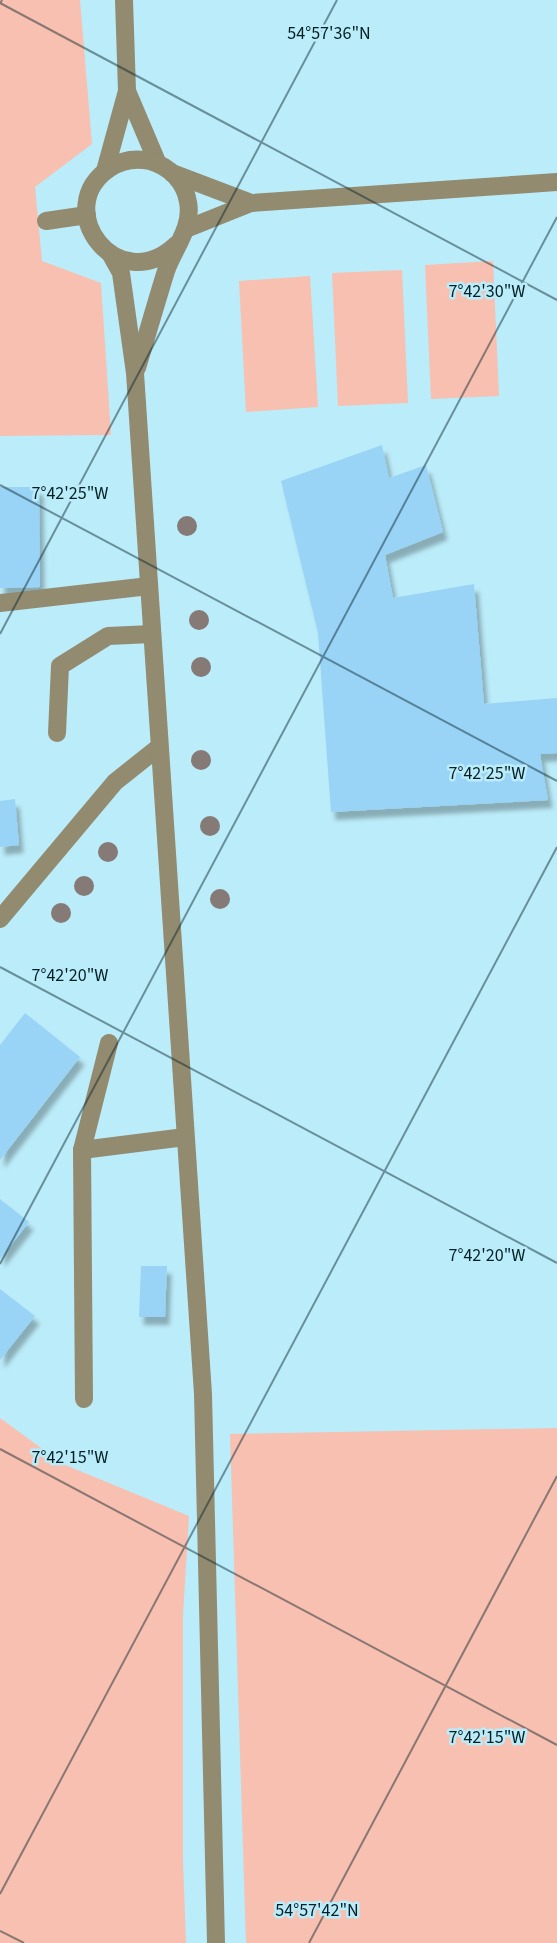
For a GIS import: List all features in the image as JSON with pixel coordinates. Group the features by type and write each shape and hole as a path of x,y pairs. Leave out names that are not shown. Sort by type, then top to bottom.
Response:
{"street":[{"path":"124,0 127,91 105,171 91,191 87,215 94,238 111,255 121,273 135,373 203,1394 216,1943"},
{"path":"127,91 165,168 179,180 188,199 189,209 181,237 167,268 135,373"},
{"path":"105,171 114,165 136,159 251,203"},
{"path":"111,255 134,262 146,262 168,253 181,237 251,203 557,182"},
{"path":"46,221 87,215"},
{"path":"0,603 149,586"},
{"path":"57,733 60,666 108,636 152,634"},
{"path":"0,919 116,782 159,747"},
{"path":"84,1399 82,1150 109,1043"},
{"path":"82,1150 185,1138"}],"shaded area":[{"path":"0,0 80,0 92,144 35,187 42,261 101,283 111,435 0,436"},
{"path":"493,261 499,396 431,399 425,265"},
{"path":"402,270 408,403 338,406 332,273"},
{"path":"310,276 318,407 246,412 239,281"},
{"path":"0,1418 63,1464 189,1516 183,1616 183,1861 186,1943 0,1943"},
{"path":"557,1428 557,1943 246,1943 230,1434"}],"building":[{"path":"382,445 389,478 426,465 443,532 385,555 393,598 474,584 484,704 557,698 557,753 540,754 548,800 331,812 318,633 281,481"},
{"path":"0,487 39,487 40,587 0,588"},
{"path":"15,799 19,845 0,847 0,801"},
{"path":"25,1013 80,1057 0,1160 0,1045"},
{"path":"0,1199 29,1222 0,1259"},
{"path":"141,1266 167,1266 165,1317 139,1317"},
{"path":"0,1289 35,1316 0,1360"}]}
